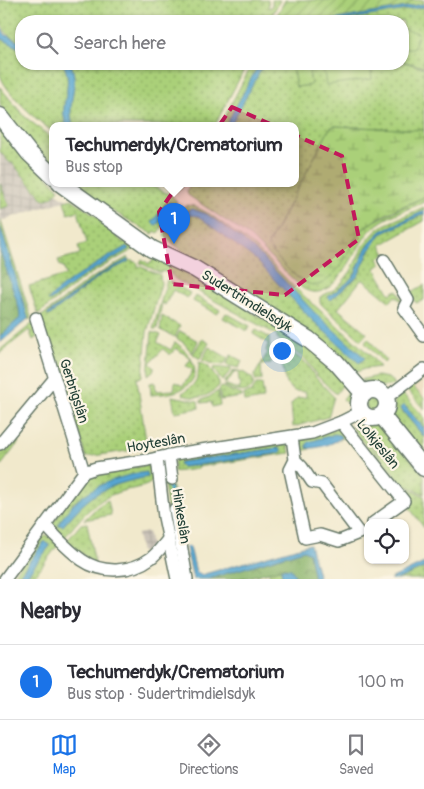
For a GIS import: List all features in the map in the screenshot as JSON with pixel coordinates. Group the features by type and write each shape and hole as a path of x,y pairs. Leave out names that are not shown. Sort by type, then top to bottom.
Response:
{"street":[{"path":"0,116 29,154 49,172"},
{"name":"Sudertrimdielsdyk","path":"66,187 152,248 195,269 308,339 336,362 364,394"},
{"path":"384,260 408,300 404,308 424,336"},
{"name":"Gerbrigslân","path":"36,318 84,472"},
{"path":"386,398 424,369"},
{"path":"0,444 54,379"},
{"path":"376,390 386,398 387,408 382,416 370,418 361,412 359,402 364,394 369,391 376,390"},
{"name":"Hoyteslân","path":"84,472 96,468 170,455 292,437 341,422 361,412"},
{"path":"382,416 422,465"},
{"name":"Lolkjeslân","path":"341,422 404,501 379,519"},
{"path":"292,437 295,460 290,470 305,538 320,535 339,541 363,530 322,484 312,482 295,460"},
{"path":"170,455 172,479"},
{"name":"Hinkeslân","path":"157,458 164,517 177,579"},
{"path":"5,579 84,472"},
{"path":"175,509 187,579"},
{"path":"45,525 81,559 92,565 110,570 130,568 146,562 169,538"}],"highlighted area":[{"path":"232,107 342,156 359,239 285,295 172,284 159,212"}],"shaded area":[{"path":"0,141 50,189 67,200 0,221"},
{"path":"424,376 424,403 409,387"},
{"path":"148,532 152,551 141,553 137,534"}],"green space":[{"path":"0,0 268,0 269,8 272,7 272,0 280,0 272,15 15,15 15,40 5,31 0,16"},
{"path":"285,0 424,0 424,4 361,15 277,15"},
{"path":"424,7 424,67 409,63 409,15 372,15"},
{"path":"409,31 418,33 414,48 409,48"},
{"path":"0,38 15,46 15,70 65,70 67,87 64,109 65,122 49,122 49,129 31,114 15,97 0,74"},
{"path":"409,64 424,68 424,130 334,126 330,128 299,186 299,122 222,122 249,70 293,70 296,87 311,85 309,70 409,70"},
{"path":"72,70 244,70 217,122 72,122"},
{"path":"293,70 309,70 311,85 296,87"},
{"path":"324,70 371,70 372,79 326,85"},
{"path":"0,87 24,116 49,136 49,164 10,120 0,105"},
{"path":"0,125 49,178 49,187 57,187 59,189 52,197 44,200 0,152"},
{"path":"334,126 424,130 424,197 390,212 365,227 357,236 338,269 323,283 314,285 307,283 291,272 268,245 330,128"},
{"path":"0,183 9,206 0,209"},
{"path":"76,187 154,187 171,195 176,200 176,204 158,233 155,231 153,234 102,205","holes":["168,202 172,205 157,225 152,222"]},
{"path":"168,187 182,187 177,191"},
{"path":"189,187 298,187 268,244 273,252 298,278 338,269 359,233 369,224 424,197 424,202 377,224 365,237 334,283 325,290 314,292 302,288 250,237 188,195"},
{"path":"72,199 120,233 117,237 124,243 127,238 136,248 87,276 38,314 29,286 66,275 63,266 60,266 58,260 80,254 78,246 87,243 78,211 68,214 64,201","holes":["127,246 129,249 86,274 57,295 55,293 84,272"]},
{"path":"188,205 194,206 210,214 255,247 295,288 369,354 380,367 352,372 189,259 190,257 164,236 181,208","holes":["187,210 200,211 228,228 261,256 359,362 310,318 256,260 198,216 190,215 184,219"]},
{"path":"424,207 424,211 381,231 366,248 355,274 347,283 328,297 331,300 358,276 369,252 381,234 424,214 424,221 381,245 386,254 378,259 381,264 375,268 390,294 397,290 402,300 395,296 390,302 362,279 338,309 367,333 361,340 320,303 320,297 335,289 344,280 351,271 363,246 376,231 384,225"},
{"path":"0,218 31,317 30,320 28,319 0,226"},
{"path":"0,251 19,308 20,318 0,336"},
{"path":"153,253 315,350 344,383 336,394 317,376 307,361 277,338 277,335 175,279 171,274 162,271 161,273 140,263 142,259 149,264 153,261"},
{"path":"128,257 129,259 99,275 47,314 49,316 101,275 130,260 160,275 161,284 147,332 143,376 137,379 147,448 86,457 70,403 39,318 90,279"},
{"path":"167,280 190,293 187,298 173,290 165,305 162,303 157,329 153,329"},
{"path":"424,285 424,300 416,303 410,293"},
{"path":"196,296 220,310 217,314 193,301"},
{"path":"226,313 250,326 247,331 223,318"},
{"path":"162,316 180,326 175,337 160,330"},
{"path":"33,323 37,337 33,340 29,330 0,353 0,350"},
{"path":"256,330 269,337 271,364 261,365 262,380 256,381 254,376 268,352 266,351 268,343 253,334"},
{"path":"180,331 198,341 192,353 184,343 176,338"},
{"path":"152,332 161,335 157,342 171,350 175,342 191,359 176,348 171,354 163,349 150,363 154,370 148,375"},
{"path":"368,338 386,361 384,363 365,343"},
{"path":"202,339 209,343 200,359 193,354"},
{"path":"278,342 306,363 316,378 334,397 328,417 293,427 291,404 297,398 306,397 306,392 294,391 286,384"},
{"path":"209,347 228,358 224,365 212,364 202,360"},
{"path":"231,355 242,361 239,368 226,365"},
{"path":"191,359 195,372 189,384 178,391 151,395 150,383 155,382 156,391 174,390 175,382 183,386 193,370 186,366"},
{"path":"199,362 208,366 219,382 219,386 211,393 202,397 183,395 182,393 196,381"},
{"path":"214,367 232,369 222,381 213,369"},
{"path":"234,370 243,372 252,378 254,383 251,389 241,392 224,386 227,385 240,390 238,372 235,371 227,383 224,383"},
{"path":"377,376 388,378 395,384 378,386 360,380"},
{"path":"419,379 421,381 413,387 424,398 424,409 406,389"},
{"path":"256,384 262,384 263,399 245,402 244,394 252,392"},
{"path":"222,387 242,395 242,397 221,400 219,389"},
{"path":"352,387 354,395 352,406 350,407 343,399"},
{"path":"218,391 220,405 212,407 211,402 201,403 201,400"},
{"path":"401,392 424,417 424,428 400,408 424,437 424,458 392,418 395,399"},
{"path":"172,396 198,401 199,408 175,412"},
{"path":"373,398 378,400 380,405 378,410 373,412 368,410 366,405 368,400"},
{"path":"360,421 384,427 424,475 424,494 400,482 355,424"},
{"path":"351,426 358,430 399,483 424,496 424,528"},
{"path":"337,428 343,429 349,436 307,444 307,448 310,449 299,452 298,443 302,439"},
{"path":"14,439 19,442 0,467 0,453"},
{"path":"285,442 290,453 174,472 174,462 177,458","holes":["278,448 274,454 182,467 179,464 180,462"]},
{"path":"149,465 152,466 154,479 148,485 119,492 102,500 88,511 64,538 52,527 53,523 75,491 96,472","holes":["147,472 101,490 83,504 63,526 73,503 89,492"]},
{"path":"162,470 166,470 170,475 182,561 171,530"},
{"path":"108,500 111,515 84,520 97,507"},
{"path":"87,523 95,564 66,542 81,524"},
{"path":"47,535 59,544 32,579 24,579 49,546 45,541 16,579 11,579 39,540"},
{"path":"304,550 309,553 314,579 297,579 291,569 284,568 242,579 208,579"},
{"path":"281,568 282,579 270,579 269,571"},
{"path":"424,568 424,579 398,579"}],"water":[{"path":"424,4 424,7 375,15 361,15"},
{"path":"0,27 6,35 15,40 15,46 0,38"},
{"path":"65,70 72,70 74,80 71,109 72,122 65,122 64,117 67,87"},
{"path":"256,70 261,70 233,122 228,122"},
{"path":"169,202 173,205 158,224 155,225 152,222"},
{"path":"192,209 208,215 244,241 261,256 315,313 365,358 359,363 310,318 256,260 198,216 193,215 184,219 178,233 175,232 174,229 180,216"},
{"path":"424,211 424,214 381,234 369,252 358,276 331,300 328,297 347,283 355,274 366,248 381,231"},
{"path":"0,226 28,319 0,343 0,336 20,318 19,308 0,251"},
{"path":"127,246 129,249 86,274 48,301 73,279"},
{"path":"129,259 128,262 101,275 49,316 47,315 99,275"},
{"path":"404,405 424,428 424,437 400,408"},
{"path":"335,434 340,435 341,438 325,446 307,448 309,442"},
{"path":"281,449 281,452 274,454 182,467 179,464 180,462"},
{"path":"147,472 148,477 109,487 100,492 82,505 63,526 58,525 75,503 96,488 120,478"},
{"path":"45,541 50,546 24,579 16,579"},
{"path":"310,544 319,579 314,579 309,553 304,550 208,579 193,579 186,548 190,547 196,572 201,575"},
{"path":"424,563 424,568 398,579 390,579"},
{"path":"281,568 291,569 297,579 282,579"}],"waterway":[{"path":"168,481 172,507"}],"place":[{"name":"Techumerdyk/Crematorium","path":"174,244"}]}
